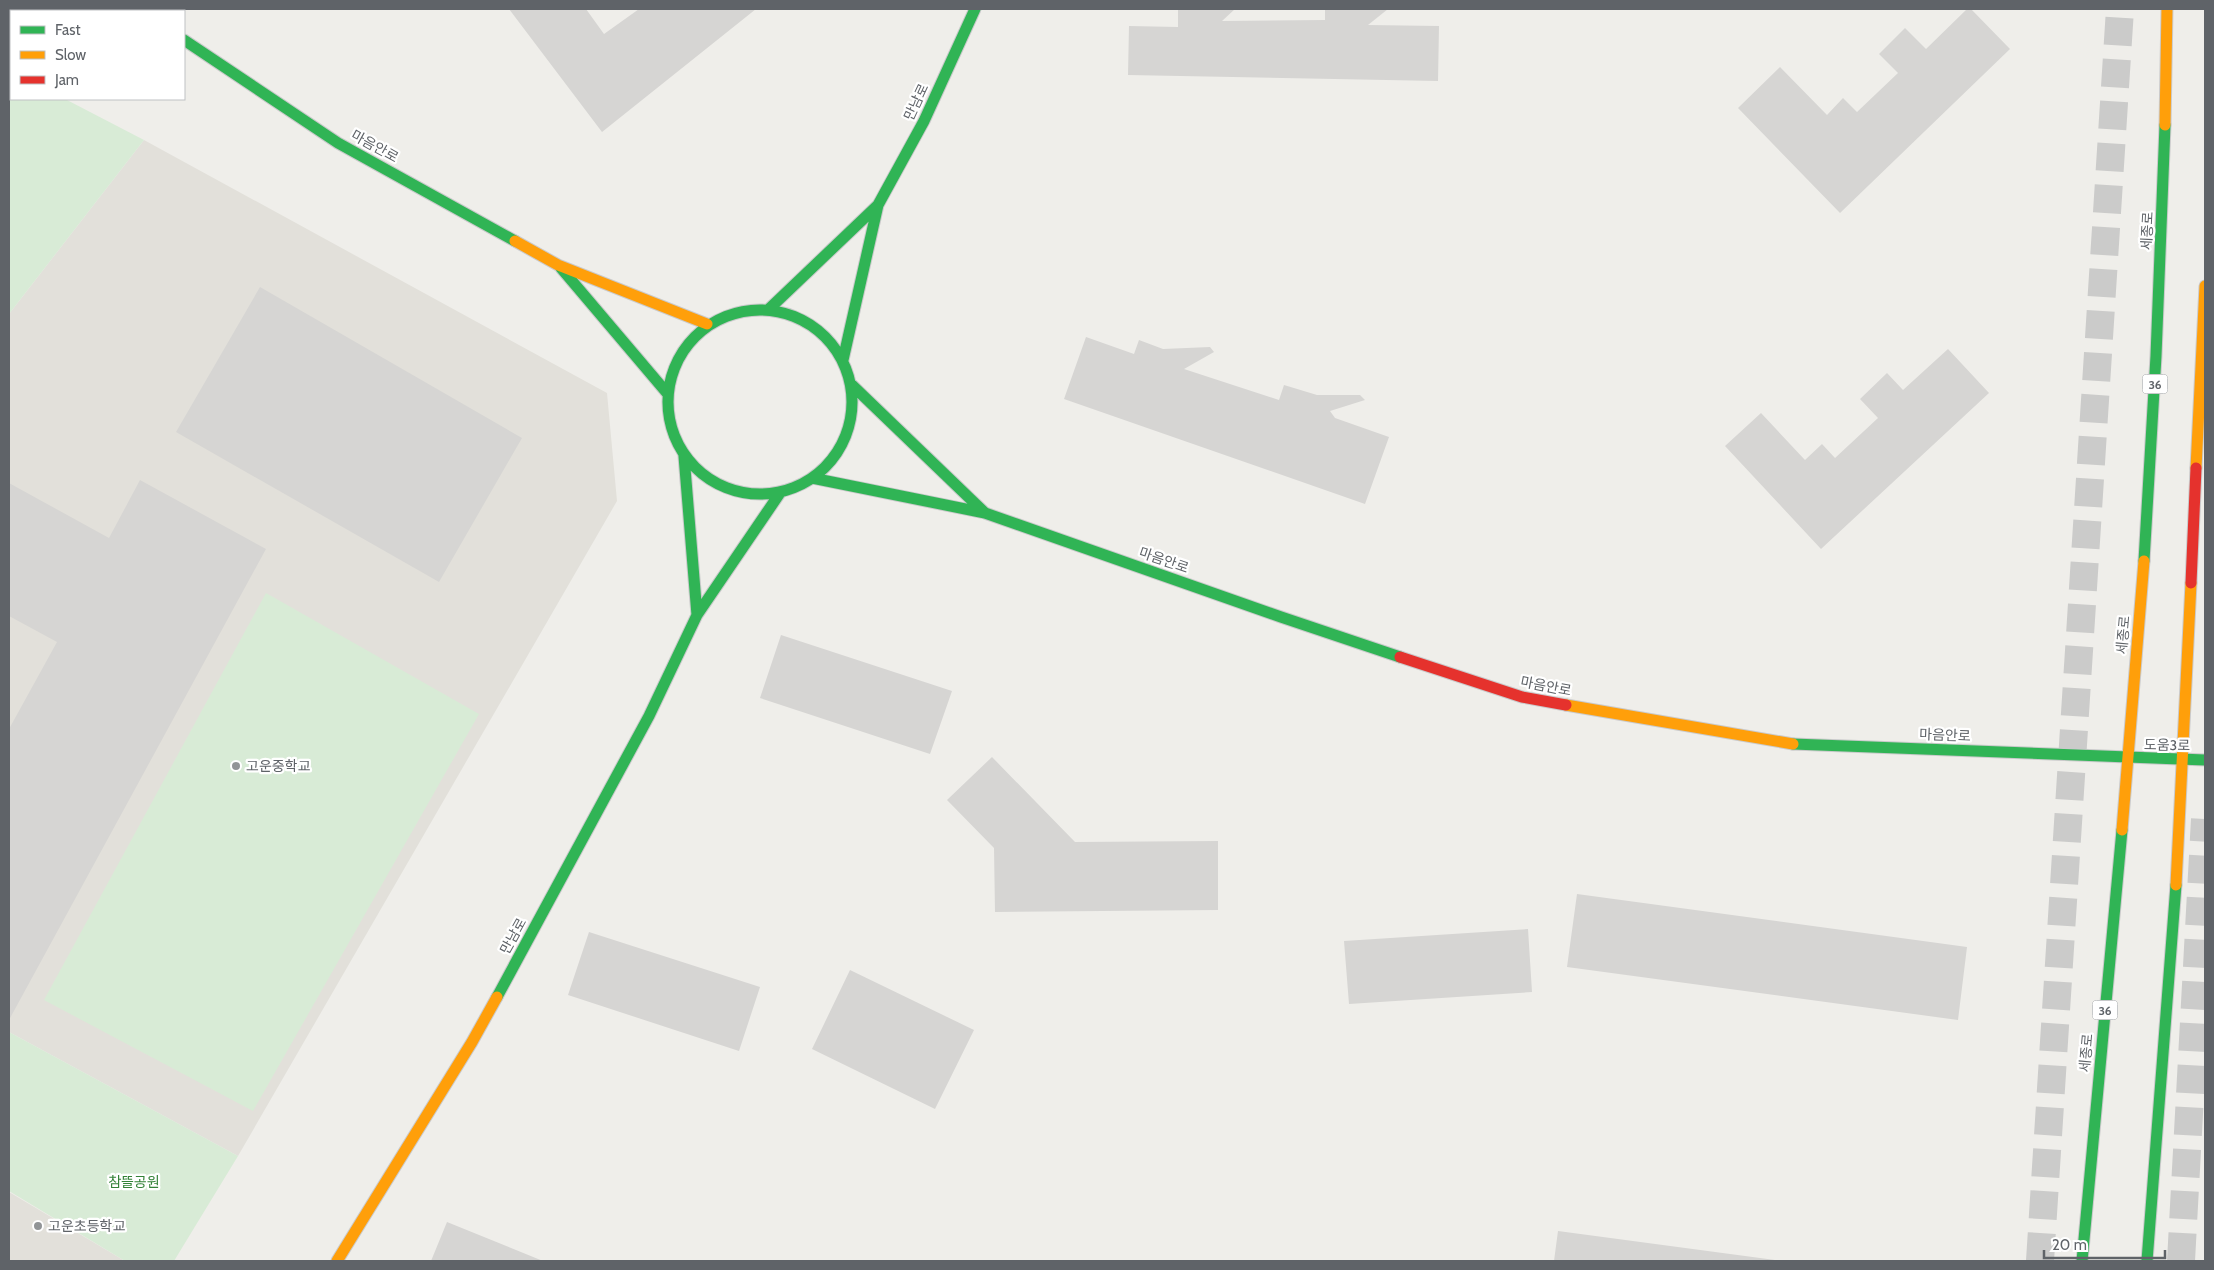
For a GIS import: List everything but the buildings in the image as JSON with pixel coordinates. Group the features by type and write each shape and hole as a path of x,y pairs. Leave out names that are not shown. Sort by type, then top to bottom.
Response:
{"street":[{"name":"만남로","path":"878,206 924,120 974,9"},
{"name":"세종로","path":"2082,1261 2128,759 2154,406 2164,184 2167,9"},
{"name":"마음안로","path":"185,41 338,143 558,266"},
{"path":"769,309 878,206"},
{"path":"843,360 878,206"},
{"path":"558,266 707,324"},
{"path":"558,266 667,393"},
{"path":"2147,1261 2174,921 2205,286"},
{"path":"769,309 799,317 825,335 843,360 852,385 852,421 837,454 812,478 780,493 744,493 710,481 684,456 669,426 667,393 679,354 707,324 769,309"},
{"path":"852,385 985,513"},
{"path":"684,456 697,614"},
{"name":"마음안로","path":"812,478 985,513 1281,617 1522,698 1792,744 2128,759"},
{"name":"만남로","path":"337,1261 472,1042 649,716 697,614 780,493"},
{"name":"도움3로","path":"2128,759 2205,760"}],"shaded area":[{"name":"고운중학교","path":"144,140 607,393 617,501 238,1156 9,1032 9,314"},
{"name":"고운초등학교","path":"9,1192 125,1261 9,1261"}],"green space":[{"path":"9,69 10,100 67,100 144,140 9,314"},
{"path":"266,593 479,714 253,1111 44,1000"},
{"name":"참뜰공원","path":"9,1032 238,1156 174,1261 125,1261 9,1191"}],"tunnel":[{"path":"2040,1261 2120,9"},
{"path":"2181,1261 2205,819"}],"traffic: fast":[{"path":"843,360 878,205 924,121 975,9"},
{"path":"185,41 338,143 515,241"},
{"path":"2144,561 2156,356 2165,125"},
{"path":"769,309 878,205"},
{"path":"561,268 667,393"},
{"path":"751,310 769,310 795,317 811,325 825,337 837,351 845,367 852,393 852,402 852,411 845,437 837,453 825,467 811,479 787,490 769,494 751,494 733,490 709,479 683,453 672,429 668,411 668,393 672,375 683,351 709,325 733,314 751,310"},
{"path":"852,385 985,513"},
{"path":"684,456 697,615"},
{"path":"812,478 985,513 1400,657"},
{"path":"497,997 649,716 697,615 780,493"},
{"path":"1793,744 2205,760"},
{"path":"2082,1261 2122,830"},
{"path":"2147,1261 2176,885"}],"traffic: slow":[{"path":"2165,125 2167,9"},
{"path":"515,241 558,265 707,324"},
{"path":"2196,468 2205,286"},
{"path":"2122,830 2144,561"},
{"path":"2176,885 2191,583"},
{"path":"1566,705 1793,744"},
{"path":"337,1261 472,1042 497,997"}],"traffic: jam":[{"path":"2191,583 2196,468"},
{"path":"1400,657 1522,697 1566,705"}],"place":[{"name":"고운중학교","path":"236,766"},
{"name":"고운초등학교","path":"38,1226"}]}
